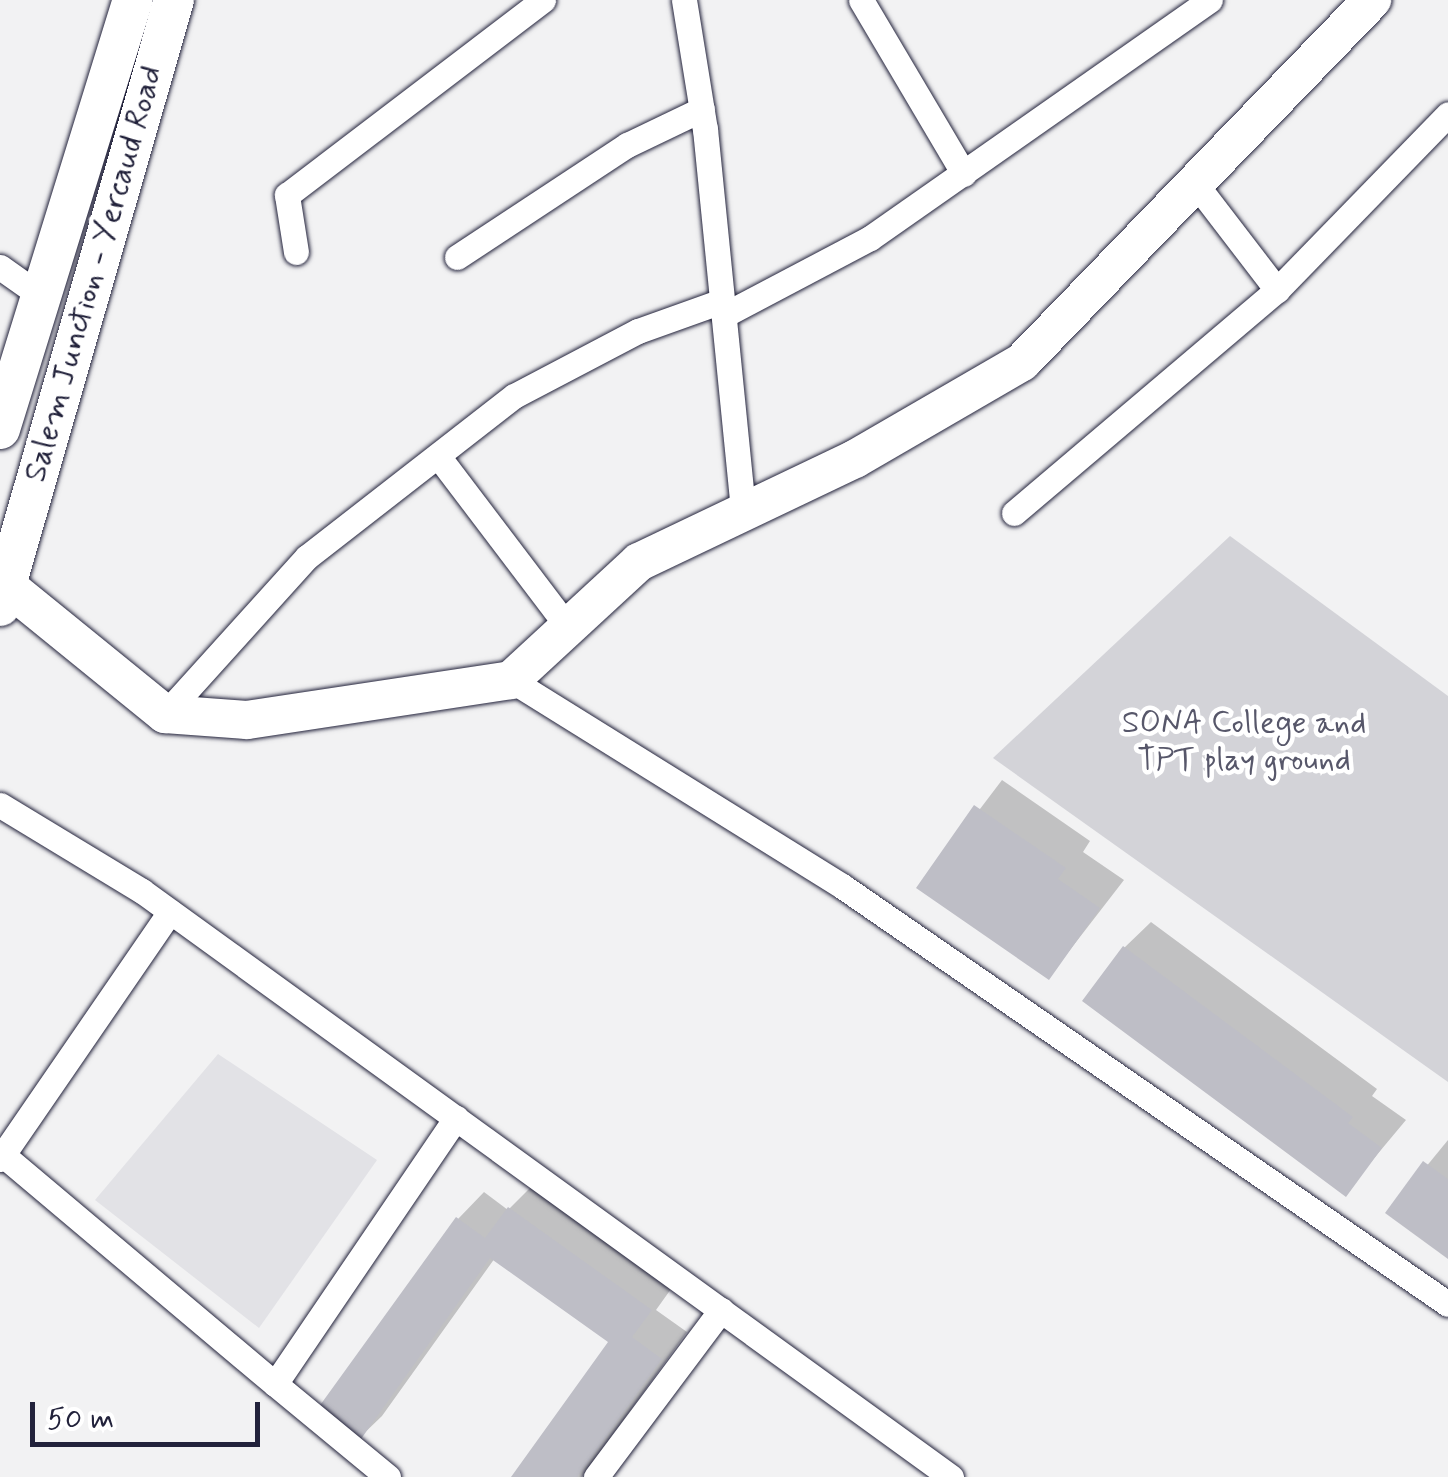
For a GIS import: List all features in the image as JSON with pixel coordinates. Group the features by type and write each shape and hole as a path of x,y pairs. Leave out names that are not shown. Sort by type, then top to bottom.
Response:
{"main road":[{"path":"0,429 133,0"},
{"name":"Salem Junction - Yercaud Road","path":"3,595 174,0"}],"street":[{"path":"296,252 287,196 543,0"},
{"path":"684,0 702,108 744,512"},
{"path":"862,0 964,174"},
{"path":"165,714 307,557 514,396 638,331 723,308 870,238 1210,0"},
{"path":"3,595 165,714 247,720 511,680 640,562 855,459 1022,362 1195,184 1355,7"},
{"path":"457,257 627,145 702,108"},
{"path":"1014,513 1277,290 1448,114"},
{"path":"1195,184 1277,290"},
{"path":"0,268 41,296"},
{"path":"438,456 568,627"},
{"path":"511,680 842,886 1448,1304"},
{"path":"0,804 170,912 949,1476"},
{"path":"170,912 1,1157 388,1477"},
{"path":"275,1384 456,1118"},
{"path":"596,1477 721,1310"}],"shaded area":[{"path":"218,1054 377,1160 259,1328 95,1200"}],"green space":[{"name":"SONA College and TPT play ground","path":"1230,536 1448,696 1448,1082 993,758"}],"building":[{"path":"974,805 1066,868 1058,879 1100,908 1049,980 916,888"},
{"path":"1123,946 1353,1117 1348,1123 1382,1148 1346,1197 1082,1001"},
{"path":"1423,1161 1448,1179 1448,1259 1385,1213"},
{"path":"508,1207 652,1310 632,1337 662,1359 577,1477 511,1477 608,1342 490,1258 356,1446 313,1415 456,1217 485,1238"}]}
